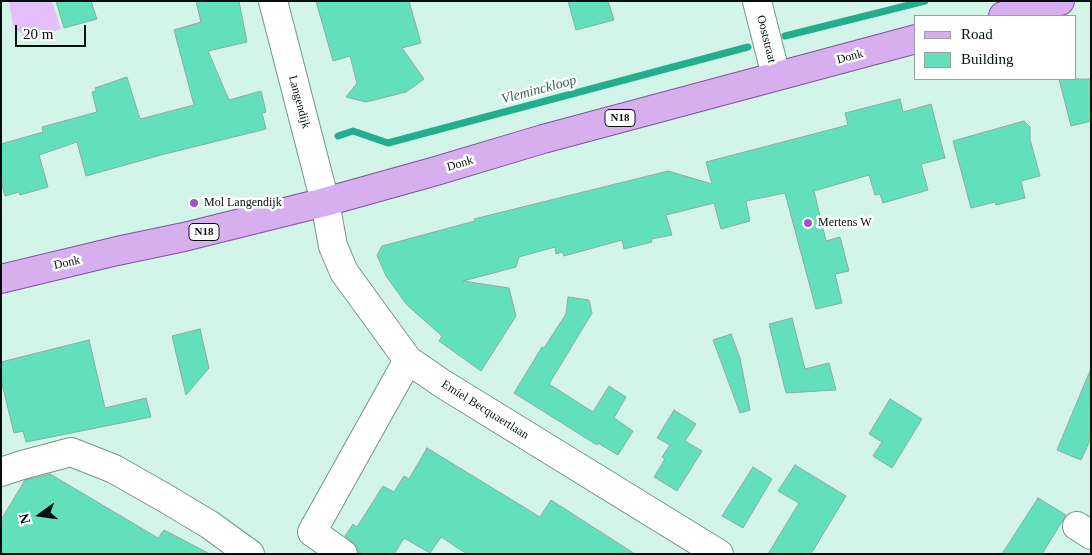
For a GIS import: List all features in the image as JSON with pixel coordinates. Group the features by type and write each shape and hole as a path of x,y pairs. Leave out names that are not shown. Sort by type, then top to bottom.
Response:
{"main road":[{"path":"1007,15 1060,1"},
{"name":"Donk","path":"1,279 325,202 436,171 543,138 914,40"}],"street":[{"name":"Langendijk","path":"273,1 325,202"},
{"name":"Ooststraat","path":"757,1 776,76"},
{"name":"Emiel Becquaertlaan","path":"325,202 332,246 344,272 408,360 443,384 719,554"},
{"path":"343,554 312,532 408,360"},
{"path":"1,472 22,464 71,452 114,469 210,525 250,554"}],"shaded area":[{"path":"9,1 52,1 61,29 27,39 13,26"}],"building":[{"path":"56,1 91,1 97,19 64,28"},
{"path":"196,1 239,1 247,42 208,51 229,100 261,91 266,112 262,113 266,129 86,176 77,142 39,155 48,187 20,195 19,192 5,196 1,181 1,144 43,132 42,127 97,112 92,92 96,91 95,88 127,77 140,119 194,105 174,30 201,22"},
{"path":"316,1 409,1 421,43 402,48 424,79 406,92 366,102 346,97 357,83 350,56 333,61"},
{"path":"568,1 608,1 614,20 576,30"},
{"path":"1091,79 1091,121 1071,126 1059,80"},
{"path":"900,99 903,112 931,104 945,158 921,164 928,190 883,203 880,194 875,195 869,175 814,191 826,241 840,237 849,271 835,274 842,303 816,309 785,193 746,201 750,221 721,229 714,203 666,215 672,235 651,239 652,242 624,249 622,240 564,256 562,252 556,254 555,247 519,257 516,267 463,281 509,288 516,316 481,371 439,341 442,336 407,305 386,276 377,255 382,246 475,221 474,219 668,171 712,184 706,162 848,125 845,113"},
{"path":"1024,121 1030,127 1030,139 1040,176 1021,181 1025,198 996,205 995,202 971,208 953,141"},
{"path":"568,297 589,300 592,313 549,384 593,412 609,386 626,397 614,418 633,431 618,455 598,443 597,445 514,393 542,347 544,348 566,314"},
{"path":"792,318 805,369 829,363 836,390 786,393 769,324"},
{"path":"200,329 209,368 186,395 172,336"},
{"path":"731,334 740,358 750,410 740,413 713,340"},
{"path":"89,340 105,408 146,398 151,417 26,442 23,431 14,433 1,380 1,362"},
{"path":"1090,371 1091,438 1081,460 1057,450"},
{"path":"890,399 922,419 892,468 873,456 882,442 869,434"},
{"path":"674,410 696,424 685,441 702,451 677,491 654,477 665,459 662,457 670,445 657,438"},
{"path":"427,448 540,517 551,500 635,554 467,554 441,537 430,553 404,538 394,554 361,554 358,552 357,547 345,536 353,524 357,527 383,486 394,492 404,476 409,479"},
{"path":"795,465 846,496 811,554 768,554 799,503 778,491"},
{"path":"753,467 772,479 743,528 722,516"},
{"path":"50,474 158,538 164,530 210,554 1,554 1,520 25,480"},
{"path":"1038,498 1066,515 1042,554 1002,554"}],"waterway":[{"name":"Vleminckloop","path":"785,36 925,1"},
{"name":"Vleminckloop","path":"338,136 353,131 388,143 748,47"}],"place":[{"name":"Mol Langendijk","path":"194,203"},
{"name":"Mertens W","path":"808,223"}]}
